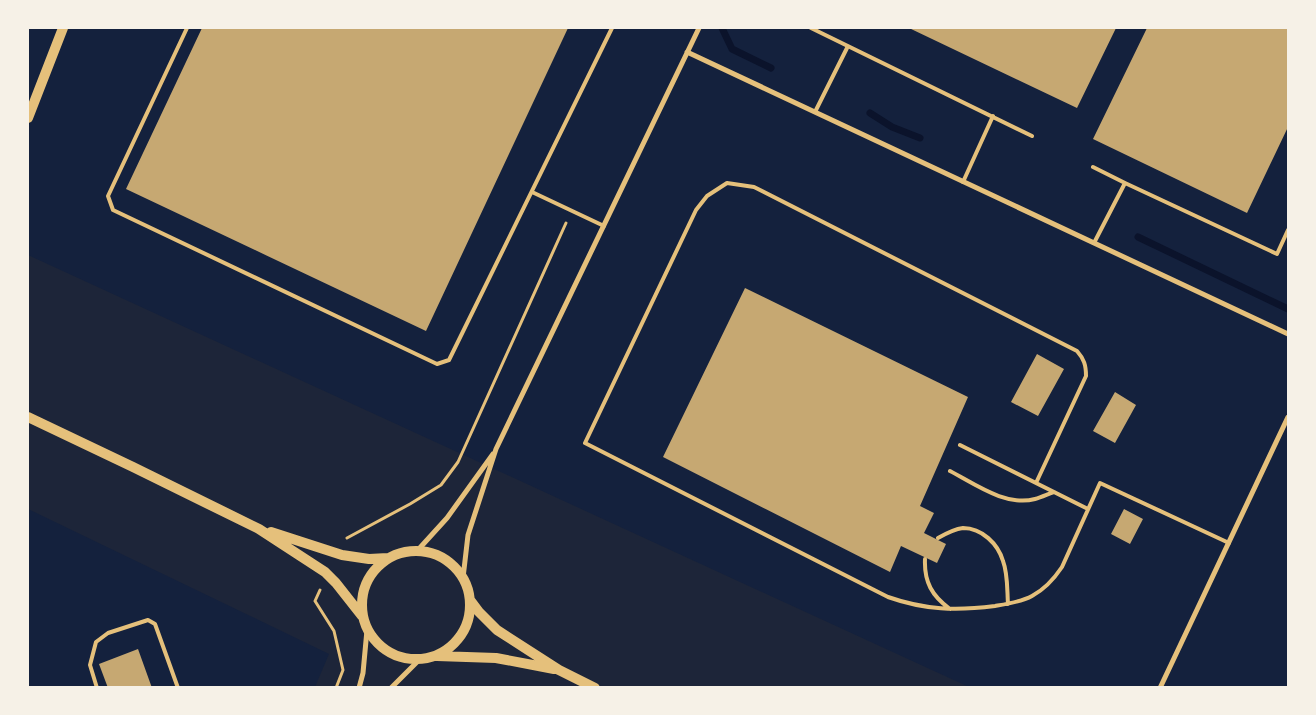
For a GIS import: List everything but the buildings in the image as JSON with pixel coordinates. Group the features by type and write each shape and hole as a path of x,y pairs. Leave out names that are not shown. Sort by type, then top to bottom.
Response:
{"main road":[{"path":"28,118 62,28"},
{"path":"28,417 259,529 328,575 345,593 362,616 368,630 378,645 392,654 408,659 434,656 496,658 559,670"},
{"path":"259,529 356,558 389,558"},
{"path":"362,616 362,598 367,581 376,568 389,558 404,552 417,551 433,554 444,559 463,578 470,600 469,617 462,633 451,647 434,656"},
{"path":"470,600 497,630 559,670 595,688"}],"street":[{"path":"463,578 468,535 496,450 698,28"},
{"path":"687,52 1288,334"},
{"path":"1160,688 1288,417"},
{"path":"417,551 447,518 496,450"},
{"path":"359,688 363,673 368,630"},
{"path":"390,688 420,659"}],"lane":[{"path":"187,28 108,196 113,210 437,364 449,360 612,28"},
{"path":"811,28 1032,136"},
{"path":"815,112 848,46"},
{"path":"963,182 993,116"},
{"path":"1093,167 1277,254 1288,230"},
{"path":"1036,483 1086,376 1086,365 1083,357 1077,350 754,188 727,183 707,196 696,210 585,443 888,597 908,604 950,609 976,608 1008,604 1031,597 1054,579 1062,567 1100,483 1229,543"},
{"path":"1094,243 1125,183"},
{"path":"532,192 604,226"},
{"path":"960,445 1088,509"},
{"path":"950,471 1001,498 1017,501 1034,500 1054,492"},
{"path":"938,538 962,528 977,532 990,539 999,551 1006,570 1008,604"},
{"path":"925,559 926,580 940,601 950,609"},
{"path":"97,688 90,665 96,642 108,633 148,620 155,624 178,688"}],"path":[{"path":"338,553 344,540 441,485 458,462 572,211"},
{"path":"328,575 315,601 334,631 336,639 343,670 336,688"}],"shaded area":[{"path":"28,255 969,687 315,687 329,654 28,509"}],"waterway":[{"path":"722,28 732,49 771,68"},
{"path":"870,113 892,127 920,138"},
{"path":"1138,237 1288,309"}]}
